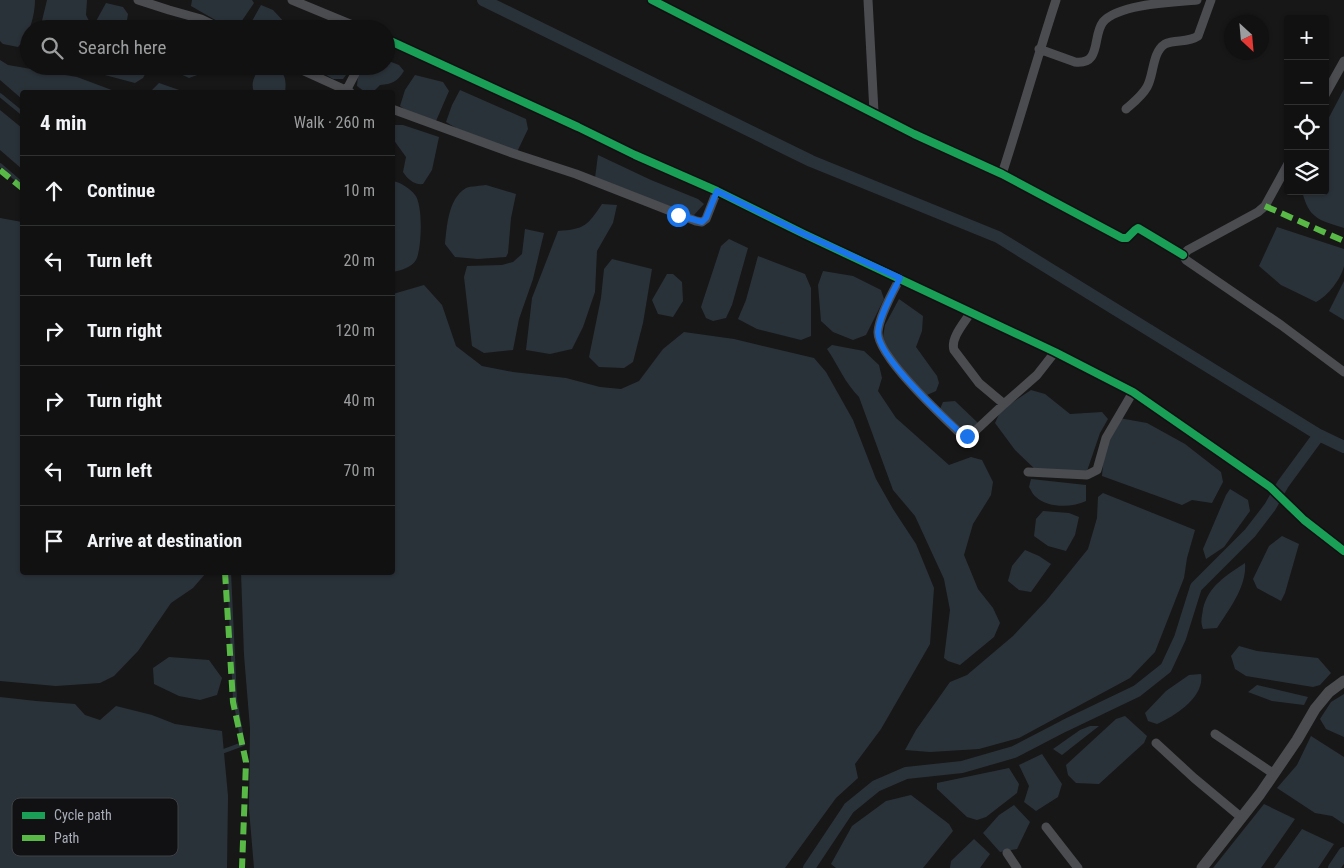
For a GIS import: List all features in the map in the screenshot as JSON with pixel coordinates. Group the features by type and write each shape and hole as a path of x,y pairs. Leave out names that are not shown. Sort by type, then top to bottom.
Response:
{"street":[{"path":"141,0 203,20"},
{"path":"292,0 340,20"},
{"path":"652,0 914,134 1002,174 1122,238 1127,238 1138,228 1183,255 1186,260 1281,325 1344,372"},
{"path":"868,0 874,112"},
{"path":"1002,174 1039,49 1056,0"},
{"path":"1039,49 1081,63 1089,60 1094,53 1099,30 1107,18 1127,10 1155,3 1197,0"},
{"path":"1126,110 1146,90 1161,48 1168,43 1190,41 1198,36 1211,0"},
{"path":"395,43 635,155 717,191 1055,352 1133,392 1270,487 1304,520 1344,552"},
{"path":"1329,88 1344,61"},
{"path":"312,75 344,90"},
{"path":"349,90 355,75"},
{"path":"395,110 512,153 576,174 696,221 702,222 706,218 717,191"},
{"path":"1183,255 1188,250 1258,212 1265,206 1284,171"},
{"path":"900,278 882,318 878,332 880,342 898,368 922,396 962,434 967,436 973,433 1037,375 1055,352"},
{"path":"971,312 952,345 979,383 1004,404"},
{"path":"1028,472 1092,474 1097,470 1106,438 1133,392"},
{"path":"1202,868 1274,774 1315,709 1329,692 1344,681"},
{"path":"1215,734 1274,774"},
{"path":"1156,742 1194,778 1242,818"},
{"path":"1046,827 1078,868"},
{"path":"1007,853 1017,868"}],"shaded area":[{"path":"0,0 35,0 32,20 20,20 20,44 18,47 3,44 0,41"},
{"path":"47,0 87,0 86,15 88,20 42,20"},
{"path":"192,0 252,0 254,3 242,20 215,20 191,6"},
{"path":"106,3 123,7 128,14 127,20 97,20"},
{"path":"261,5 273,10 282,20 253,20"},
{"path":"0,60 8,65 20,67 20,75 66,75 77,77 112,90 20,90 20,97 0,80"},
{"path":"395,63 404,71 396,80 380,85 375,90 362,90 357,86 358,75 395,75"},
{"path":"105,75 144,75 135,83"},
{"path":"182,75 197,75 189,78"},
{"path":"256,75 284,75 285,90 254,90"},
{"path":"326,75 346,75 343,79 333,79"},
{"path":"415,75 443,82 449,91 436,121 415,117 400,106 405,90"},
{"path":"159,83 179,90 152,90"},
{"path":"1344,89 1344,228 1316,217 1308,207 1303,195 1329,195 1329,117"},
{"path":"460,90 526,119 528,129 517,152 471,137 446,122"},
{"path":"0,110 20,126 20,167 0,150"},
{"path":"395,125 403,125 439,137 432,170 423,184 417,184 412,181 403,172 406,157 395,142"},
{"path":"598,155 651,180 698,199 704,204 694,215 674,211 595,178"},
{"path":"395,182 411,190 418,200 421,227 420,246 416,260 409,267 395,271"},
{"path":"486,185 516,194 511,218 508,253 506,257 478,259 455,257 445,244 448,221 455,199 466,188"},
{"path":"602,204 617,205 613,223 597,251 595,292 583,327 572,349 550,354 526,350 532,298 558,231 574,229 589,222"},
{"path":"0,218 20,222 20,575 204,575 193,588 171,603 138,651 114,676 100,683 56,686 0,681"},
{"path":"1277,227 1344,249 1344,266 1337,282 1316,302 1281,285 1259,266"},
{"path":"525,229 544,233 533,279 519,319 513,350 484,353 472,346 464,277 467,266 502,265 513,262 522,254"},
{"path":"729,239 748,248 732,305 726,318 713,321 706,318 701,307 721,246"},
{"path":"758,256 805,274 811,288 811,336 801,340 757,329 738,319 746,300"},
{"path":"612,259 652,269 643,323 633,362 624,368 599,367 589,357 601,298 604,269"},
{"path":"823,271 853,276 881,290 884,299 866,335 853,340 833,332 821,321 818,285"},
{"path":"667,274 673,274 682,282 683,301 673,317 658,314 652,300"},
{"path":"1344,281 1344,320 1329,311"},
{"path":"424,285 442,305 456,346 482,366 513,372 566,378 600,387 621,389 639,381 663,349 684,332 734,339 814,358 826,372 853,420 876,479 916,544 934,588 930,644 881,729 855,764 858,778 836,798 785,868 254,868 249,809 250,728 244,655 241,575 395,575 395,293"},
{"path":"899,299 923,316 922,331 916,347 937,376 939,383 936,391 927,395 902,369 882,343 885,325"},
{"path":"832,345 864,351 879,365 882,378 878,391 896,418 949,465 971,457 982,460 993,482 991,495 973,524 964,555 978,589 993,608 1000,623 994,637 960,665 944,658 950,610 944,579 915,516 893,490 859,397 827,349"},
{"path":"1031,390 1045,394 1070,414 1102,412 1108,419 1100,433 1087,471 1038,472 1015,450 995,423 1001,410"},
{"path":"955,401 978,423 969,434 960,431 940,409 943,402"},
{"path":"1119,418 1147,423 1185,444 1221,472 1223,482 1212,503 1192,500 1182,505 1102,476 1105,442"},
{"path":"1031,479 1086,485 1086,501 1074,505 1060,506 1041,501 1033,494 1029,487"},
{"path":"1230,489 1248,500 1250,511 1224,547 1206,559 1203,549"},
{"path":"1103,493 1195,530 1187,558 1184,578 1155,652 1130,678 1019,738 979,749 930,752 905,750 916,730 950,682 967,675 1013,636 1046,601 1088,549 1097,518 1098,497"},
{"path":"1043,511 1069,513 1079,517 1075,535 1066,551 1048,546 1034,536 1036,519"},
{"path":"1282,536 1299,544 1281,601 1257,588 1253,579 1269,546"},
{"path":"1025,550 1051,564 1031,592 1019,590 1008,581 1012,566"},
{"path":"1245,563 1243,581 1227,613 1217,628 1203,629 1201,621 1203,609 1209,594 1219,582"},
{"path":"1239,646 1257,651 1318,658 1331,673 1320,685 1313,687 1246,676 1235,669 1231,656"},
{"path":"169,657 209,660 222,678 217,695 200,700 179,696 154,684 153,668"},
{"path":"1201,674 1198,690 1194,698 1187,705 1157,724 1148,721 1145,713 1166,691 1189,675"},
{"path":"1257,685 1308,697 1304,705 1272,701 1248,692"},
{"path":"1344,694 1344,737 1326,729 1320,719 1331,702"},
{"path":"0,697 75,704 85,715 100,720 116,706 152,715 175,724 222,731 228,796 227,868 0,868"},
{"path":"1125,716 1147,736 1144,743 1099,784 1076,783 1068,775 1066,765 1116,719"},
{"path":"1090,726 1099,726 1062,755 1053,749 1080,730"},
{"path":"1311,736 1344,757 1344,824 1332,816 1315,813 1277,788 1297,765"},
{"path":"1042,754 1062,784 1058,797 1036,811 1024,802 1029,786 1019,765"},
{"path":"1009,768 1019,784 1017,793 986,817 977,820 967,817 937,789 937,783"},
{"path":"911,795 949,824 953,831 923,868 836,868 831,864 852,826 886,801"},
{"path":"1264,804 1295,819 1261,868 1213,868"},
{"path":"1014,805 1030,822 1017,849 1000,852 983,833 999,815"},
{"path":"1302,829 1334,844 1318,868 1274,868"},
{"path":"974,839 990,854 980,868 950,868 951,861"}],"waterway":[{"path":"483,0 811,161 998,237 1319,435 1344,447"},
{"path":"0,95 20,111"},
{"path":"0,165 20,182"},
{"path":"809,868 849,808 876,786 906,773 962,767 1014,752 1137,691 1166,668 1180,638 1196,587 1250,533 1319,435"},
{"path":"224,751 243,744 235,699 229,575"},
{"path":"1334,868 1344,853"}],"marked path":[{"path":"0,170 20,186"},
{"path":"1265,206 1344,241"},
{"path":"225,575 233,702 246,762 242,868"}],"cycle path":[{"path":"652,0 914,134 1002,174 1122,238 1127,238 1138,228 1183,255"},
{"path":"395,43 635,155 717,191 1055,352 1133,392 1270,487 1304,520 1344,551"}],"route":[{"path":"678,215 702,222 706,218 717,191 900,278 882,318 878,332 880,342 898,368 922,396 944,418 962,434 967,436"}]}
